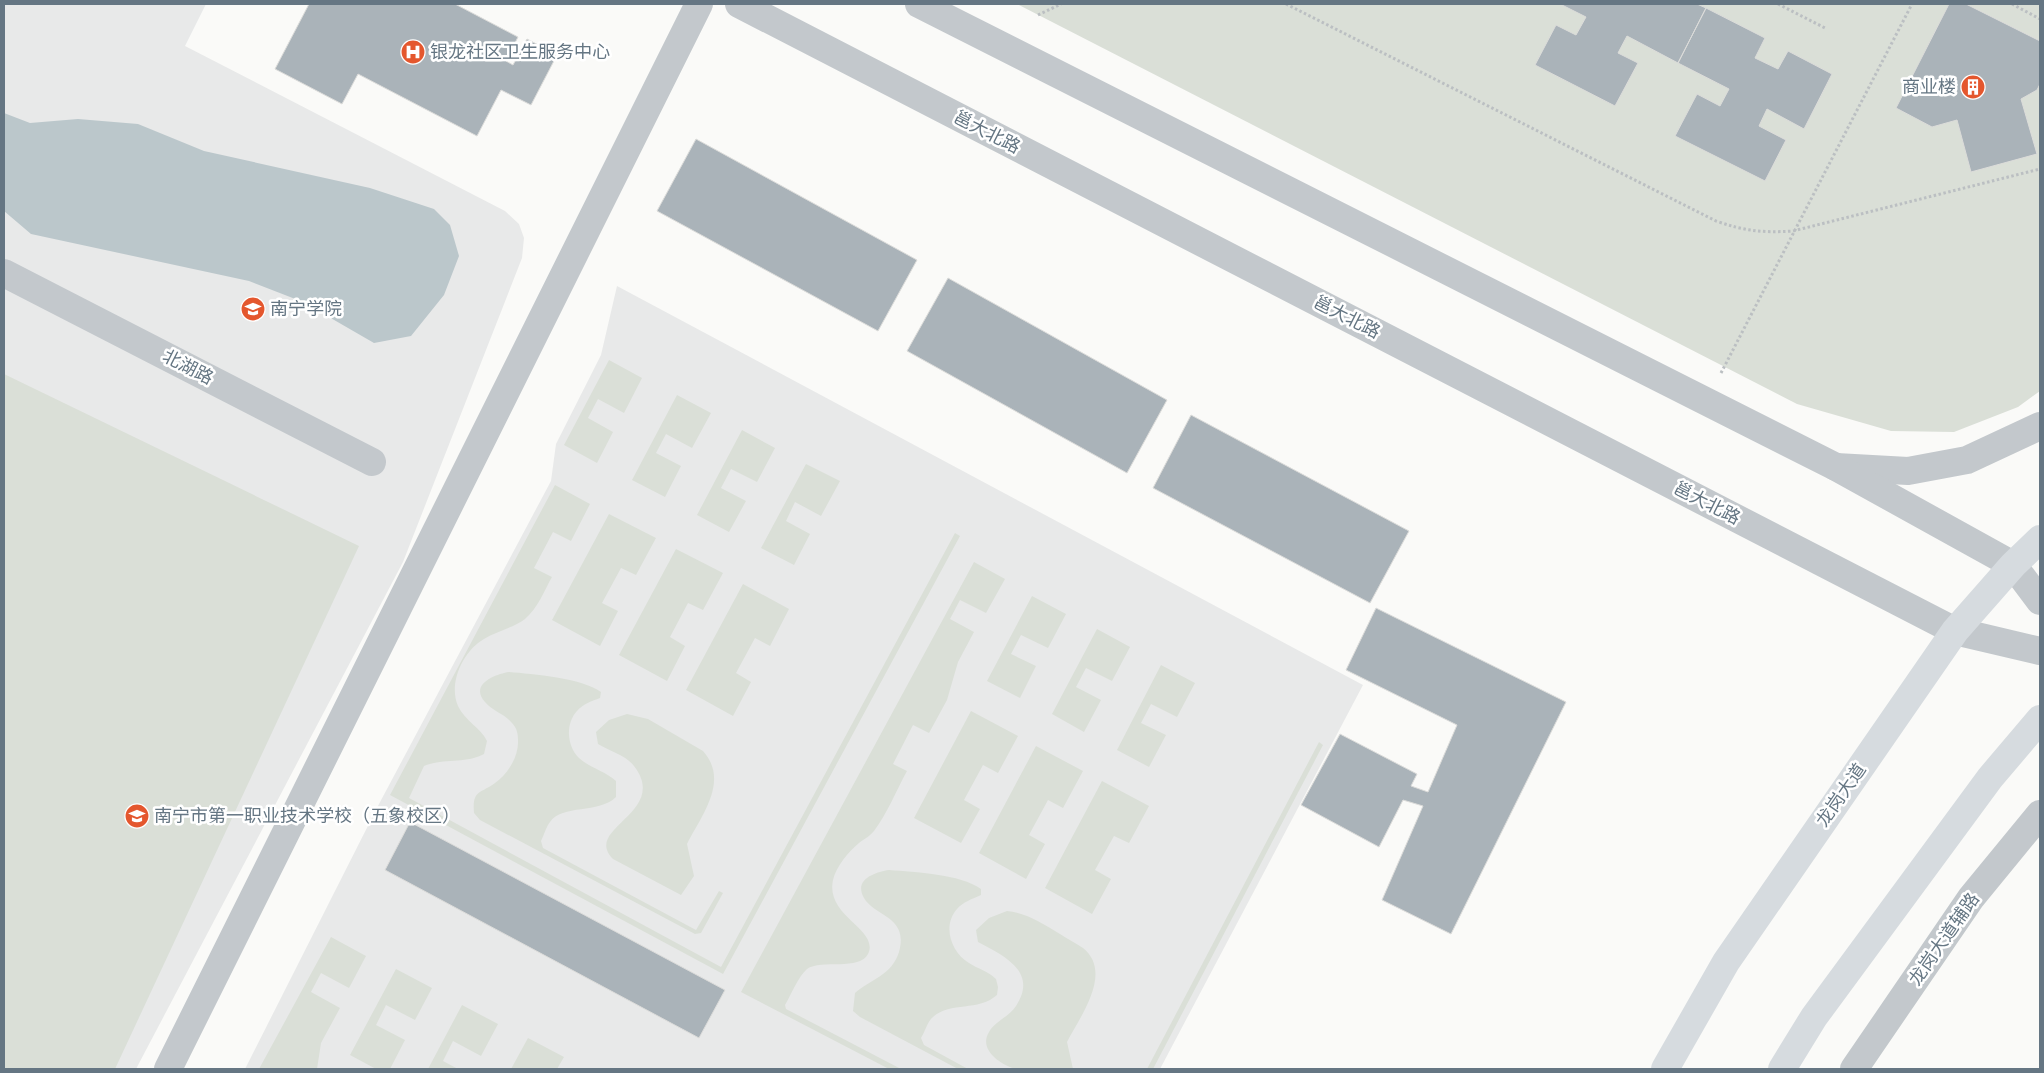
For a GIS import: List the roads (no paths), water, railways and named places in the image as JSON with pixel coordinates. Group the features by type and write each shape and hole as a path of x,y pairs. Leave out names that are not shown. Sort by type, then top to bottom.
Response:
{"main road":[{"name":"龙岗大道","path":"1665,1069 1726,962 1955,631 2013,565 2040,539"},
{"path":"1782,1069 1814,1017 1855,961 1990,778 2040,719"}],"street":[{"path":"168,1069 699,4"},
{"name":"邕大北路","path":"739,4 1955,631 2040,651"},
{"path":"919,4 1707,400 1836,467 2013,565 2040,601"},
{"name":"北湖路","path":"4,273 372,462"},
{"path":"1836,467 1908,471 1968,460 2040,426"},
{"name":"龙岗大道辅路","path":"1854,1069 1971,898 2040,814"}],"place":[{"name":"银龙社区卫生服务中心","path":"413,52"},
{"name":"商业楼","path":"1973,87"},
{"name":"南宁学院","path":"253,309"},
{"name":"南宁市第一职业技术学校（五象校区）","path":"137,816"}]}
